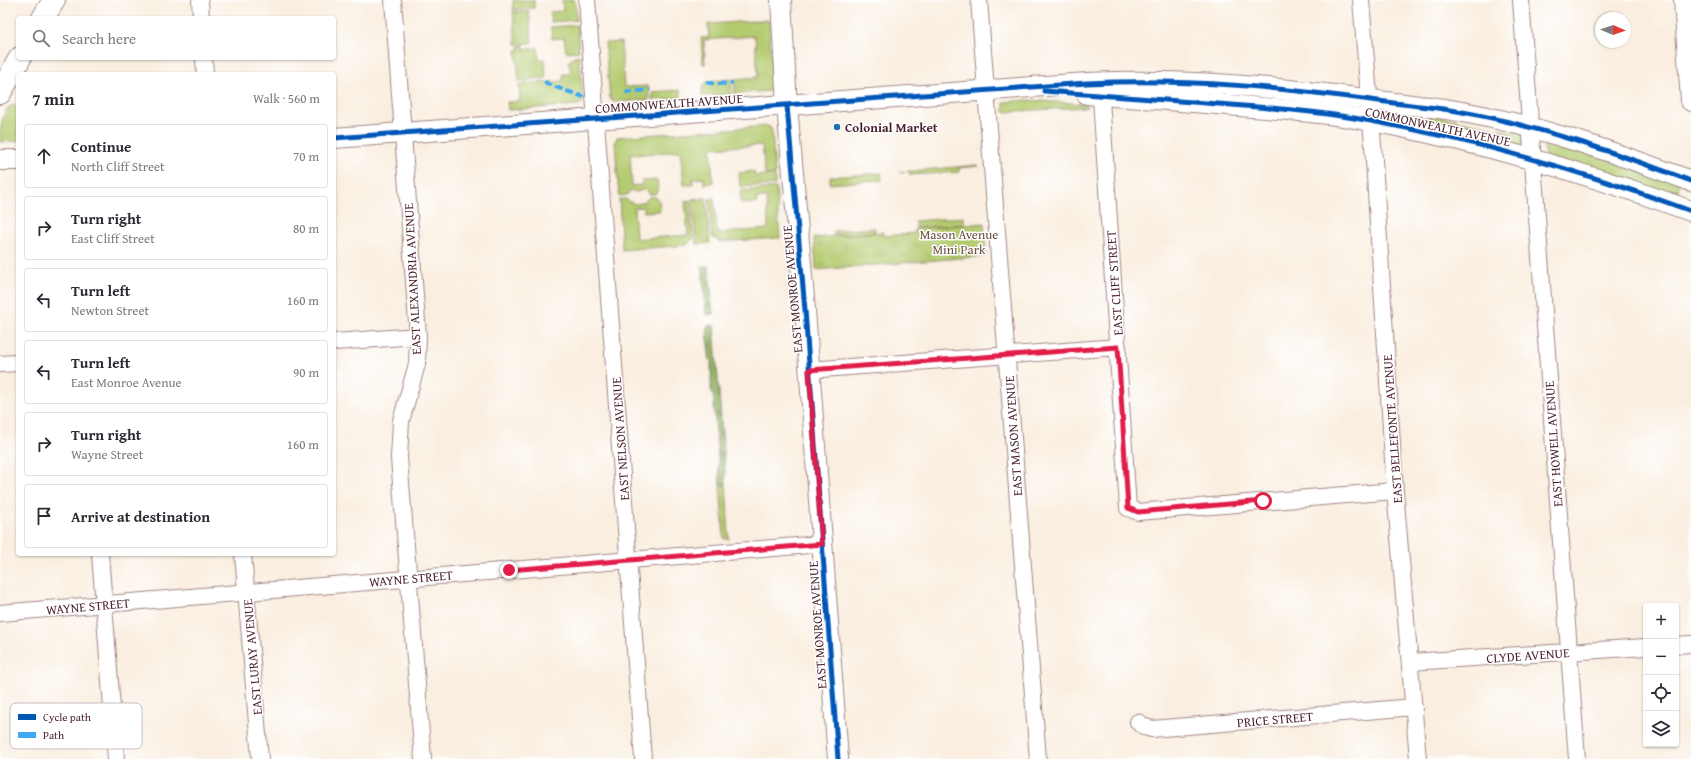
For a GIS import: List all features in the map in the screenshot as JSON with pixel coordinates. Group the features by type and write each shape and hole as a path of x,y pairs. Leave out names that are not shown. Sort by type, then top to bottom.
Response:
{"main road":[{"path":"44,16 54,0"},
{"path":"0,93 19,60"}],"street":[{"path":"200,0 201,16"},
{"name":"EAST ALEXANDRIA AVENUE","path":"393,0 418,336 417,364 401,421 399,439 408,578 423,759"},
{"name":"EAST NELSON AVENUE","path":"587,0 643,759"},
{"name":"EAST MONROE AVENUE","path":"781,0 787,106 809,370 838,759"},
{"name":"EAST MASON AVENUE","path":"979,0 1038,759"},
{"name":"EAST BELLEFONTE AVENUE","path":"1361,0 1395,491 1411,662 1418,759"},
{"name":"EAST HOWELL AVENUE","path":"1521,0 1577,759"},
{"path":"1684,0 1691,101"},
{"path":"24,60 25,72"},
{"path":"204,60 205,72"},
{"name":"COMMONWEALTH AVENUE","path":"336,138 787,106 1006,88 1100,89 1202,82 1284,89 1457,111 1531,129 1623,156 1691,181"},
{"name":"COMMONWEALTH AVENUE","path":"1100,89 1294,110 1370,121 1533,158 1633,189 1691,211"},
{"name":"EAST CLIFF STREET","path":"1100,89 1128,508 1138,512 1395,491"},
{"path":"0,160 16,160"},
{"path":"336,342 418,336"},
{"path":"809,370 1118,347"},
{"path":"0,364 16,363"},
{"name":"WAYNE STREET","path":"0,613 822,544"},
{"path":"100,556 112,703"},
{"name":"EAST LURAY AVENUE","path":"243,556 260,759"},
{"path":"1679,645 1691,644"},
{"name":"CLYDE AVENUE","path":"1411,662 1643,647"},
{"name":"PRICE STREET","path":"1138,722 1145,727 1152,729 1414,707"},
{"path":"115,749 116,759"}],"green space":[{"path":"513,0 534,0 534,8 513,10"},
{"path":"562,0 575,0 577,20 551,22 550,12 563,11"},
{"path":"529,11 532,43 516,44 513,12"},
{"path":"769,20 773,89 770,91 735,94 734,79 758,77 755,36 704,40 705,64 703,64 701,38 709,37 708,24"},
{"path":"577,25 579,51 566,52 564,38 552,39 551,27"},
{"path":"621,42 624,87 648,86 649,100 613,102 610,98 605,43"},
{"path":"524,45 524,49 538,48 539,59 545,59 546,78 519,81 516,50 520,50 519,46"},
{"path":"579,55 583,99 582,103 578,105 508,110 507,102 520,101 519,84 563,81 563,74 569,74 571,71 568,62 574,56"},
{"path":"731,79 732,94 702,96 702,88 707,81"},
{"path":"680,90 681,98 652,100 652,92"},
{"path":"1026,100 1087,104 1087,107 1004,112 1004,102"},
{"path":"16,106 16,141 0,142 2,121 9,107"},
{"path":"1405,109 1523,135 1524,143 1522,147 1385,115 1387,110"},
{"path":"770,127 772,131 775,174 765,175 762,145 711,148 713,183 704,184 704,178 693,179 693,185 684,185 681,151 630,155 632,186 642,185 642,181 657,180 658,191 655,194 649,194 645,189 637,192 630,191 627,195 619,196 615,142 617,137"},
{"path":"1550,141 1679,182 1678,203 1545,156 1544,147"},
{"path":"979,166 959,168 959,172 910,175 909,171"},
{"path":"754,171 755,176 775,175 775,185 740,187 739,173"},
{"path":"881,173 882,180 830,184 830,177"},
{"path":"776,188 780,238 719,242 712,237 709,199 714,198 717,233 768,229 767,198 756,198 757,203 741,204 740,191"},
{"path":"649,197 659,199 660,211 644,212 643,207 634,208 636,239 688,235 685,201 690,200 693,239 687,245 622,250 619,199 626,199 632,203 638,204 644,202"},
{"path":"698,198 698,201 701,201 701,198 706,198 710,243 696,244 692,199"},
{"path":"963,217 964,224 916,228 915,221"},
{"name":"Mason Avenue Mini Park","path":"984,223 986,256 816,270 814,238 883,232 883,236 915,233 915,229"},
{"path":"875,228 875,232 834,235 834,231"},
{"path":"702,266 709,266 713,314 706,315"},
{"path":"714,325 726,485 720,485 713,394 711,390 711,360 709,359 707,326"},
{"path":"720,485 726,485 729,539 724,539"}],"marked path":[{"path":"545,81 547,84 584,97"},
{"path":"706,82 716,84 733,83"},
{"path":"625,92 650,90"}],"cycle path":[{"path":"336,138 1087,83 1200,83 1312,92 1457,111 1546,132 1605,150 1691,181"},
{"path":"1044,91 1268,108 1310,112 1371,121 1452,138 1533,159 1691,211"},
{"path":"787,106 805,310 838,759"}],"place":[{"name":"Colonial Market","path":"837,127"}],"route":[{"path":"509,570 822,544 809,370 1118,347 1128,508 1138,512 1263,501"}]}
